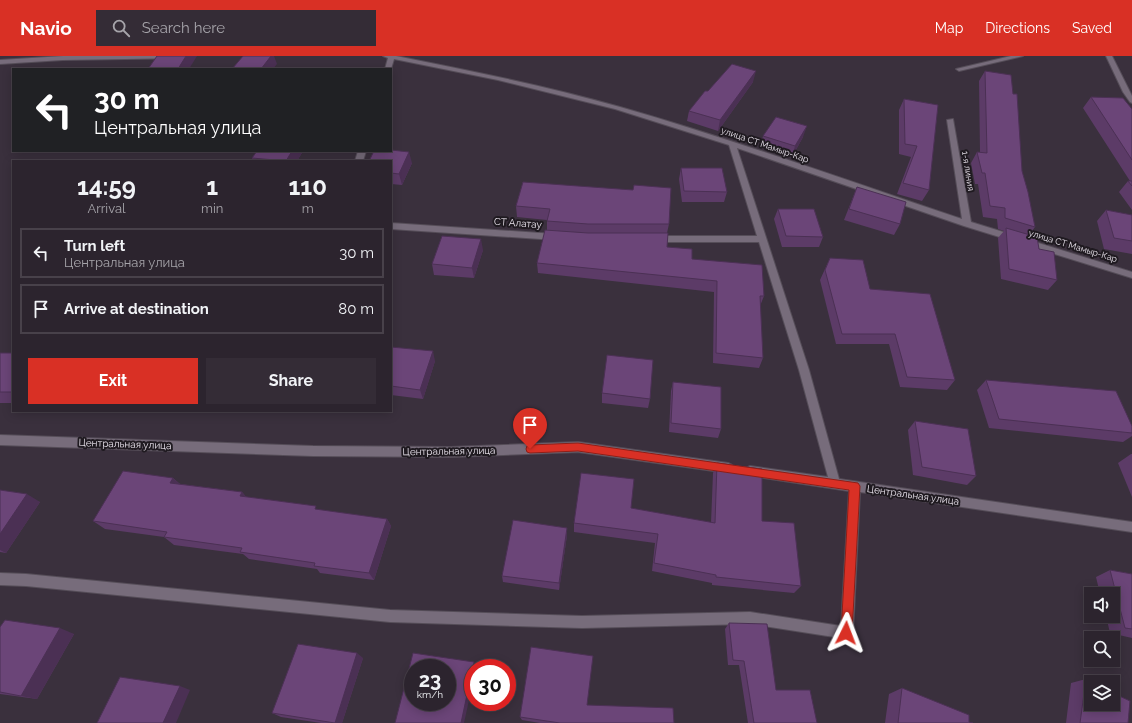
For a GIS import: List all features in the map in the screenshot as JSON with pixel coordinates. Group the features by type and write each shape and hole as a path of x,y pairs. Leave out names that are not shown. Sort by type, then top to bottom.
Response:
{"street":[{"path":"0,62 63,58 188,56"},
{"name":"улица СТ Мамыр-Кар","path":"386,56 498,78 617,108 732,144 967,224 1132,275"},
{"path":"388,68 392,56"},
{"path":"959,69 1020,56"},
{"path":"1109,56 1126,92 1132,101"},
{"name":"1-я линия","path":"951,120 967,224"},
{"path":"732,144 804,370 835,483"},
{"name":"СТ Алатау","path":"392,226 564,237"},
{"path":"644,239 763,239"},
{"name":"Центральная улица","path":"0,440 336,451 451,452 578,447 1132,527"},
{"path":"0,579 390,616 582,622 750,618 846,633 855,486"}],"building":[{"path":"157,56 186,56 179,68 149,68"},
{"path":"243,56 271,56 262,68 233,68"},
{"path":"732,64 756,71 720,120 689,111 705,91 708,91"},
{"path":"985,71 1011,75 1013,94 1017,94 1022,171 1035,227 1005,218 1005,208 990,206 985,173 982,173 977,152 987,153"},
{"path":"1091,97 1123,98 1132,109 1132,160"},
{"path":"904,99 938,105 929,190 903,183 917,146 905,144"},
{"path":"776,117 807,126 795,146 763,136"},
{"path":"392,150 409,152 399,174 392,173 392,160 370,160 374,152 392,152"},
{"path":"256,152 291,152 287,160 252,158"},
{"path":"681,168 722,168 727,192 684,191"},
{"path":"523,182 633,190 634,185 671,188 669,224 588,224 547,221 550,209 516,206"},
{"path":"857,187 906,202 900,224 849,209"},
{"path":"778,209 814,209 823,237 786,236"},
{"path":"1106,210 1132,215 1132,241 1114,238"},
{"path":"1006,228 1037,237 1039,249 1054,252 1057,280 1009,269"},
{"path":"545,230 588,233 668,233 667,247 692,249 692,259 762,265 764,296 760,296 763,358 716,353 717,281 537,263"},
{"path":"442,236 481,239 472,268 432,264"},
{"path":"830,258 863,260 870,289 930,294 955,380 907,377 895,334 842,334 825,270"},
{"path":"392,347 433,351 420,390 392,386"},
{"path":"0,353 12,353 12,392 0,392"},
{"path":"607,355 653,360 650,399 602,393"},
{"path":"986,380 1116,391 1132,426 1132,433 999,419"},
{"path":"673,382 721,387 721,429 671,423"},
{"path":"915,421 968,429 976,476 922,467"},
{"path":"717,463 762,469 762,521 794,523 801,586 716,577 716,575 654,563 658,534 574,523 581,473 634,479 631,508 715,523"},
{"path":"123,471 173,478 170,483 242,492 240,496 316,506 315,509 387,519 369,573 314,566 315,563 240,552 242,548 164,537 167,532 93,521"},
{"path":"0,490 27,494 0,534"},
{"path":"513,520 567,528 559,583 502,576"},
{"path":"1110,570 1132,574 1132,629 1125,628 1120,609 1120,587 1114,587"},
{"path":"5,620 60,628 21,696 0,692 0,627"},
{"path":"729,623 767,624 776,690 810,690 817,723 754,723 744,661 733,660"},
{"path":"298,644 357,653 335,723 272,713"},
{"path":"531,647 593,656 587,705 673,708 674,723 560,723 520,717"},
{"path":"413,653 454,659 411,659"},
{"path":"456,659 464,661 464,709 461,723 395,723 404,688 404,711 456,711"},
{"path":"120,677 180,686 163,723 97,723"},
{"path":"902,688 969,715 969,722 973,723 898,723"},
{"path":"1084,694 1084,711 1120,711 1120,696 1130,701 1128,723 1080,723"}],"route":[{"path":"530,449 578,447 855,486 846,633"}]}
